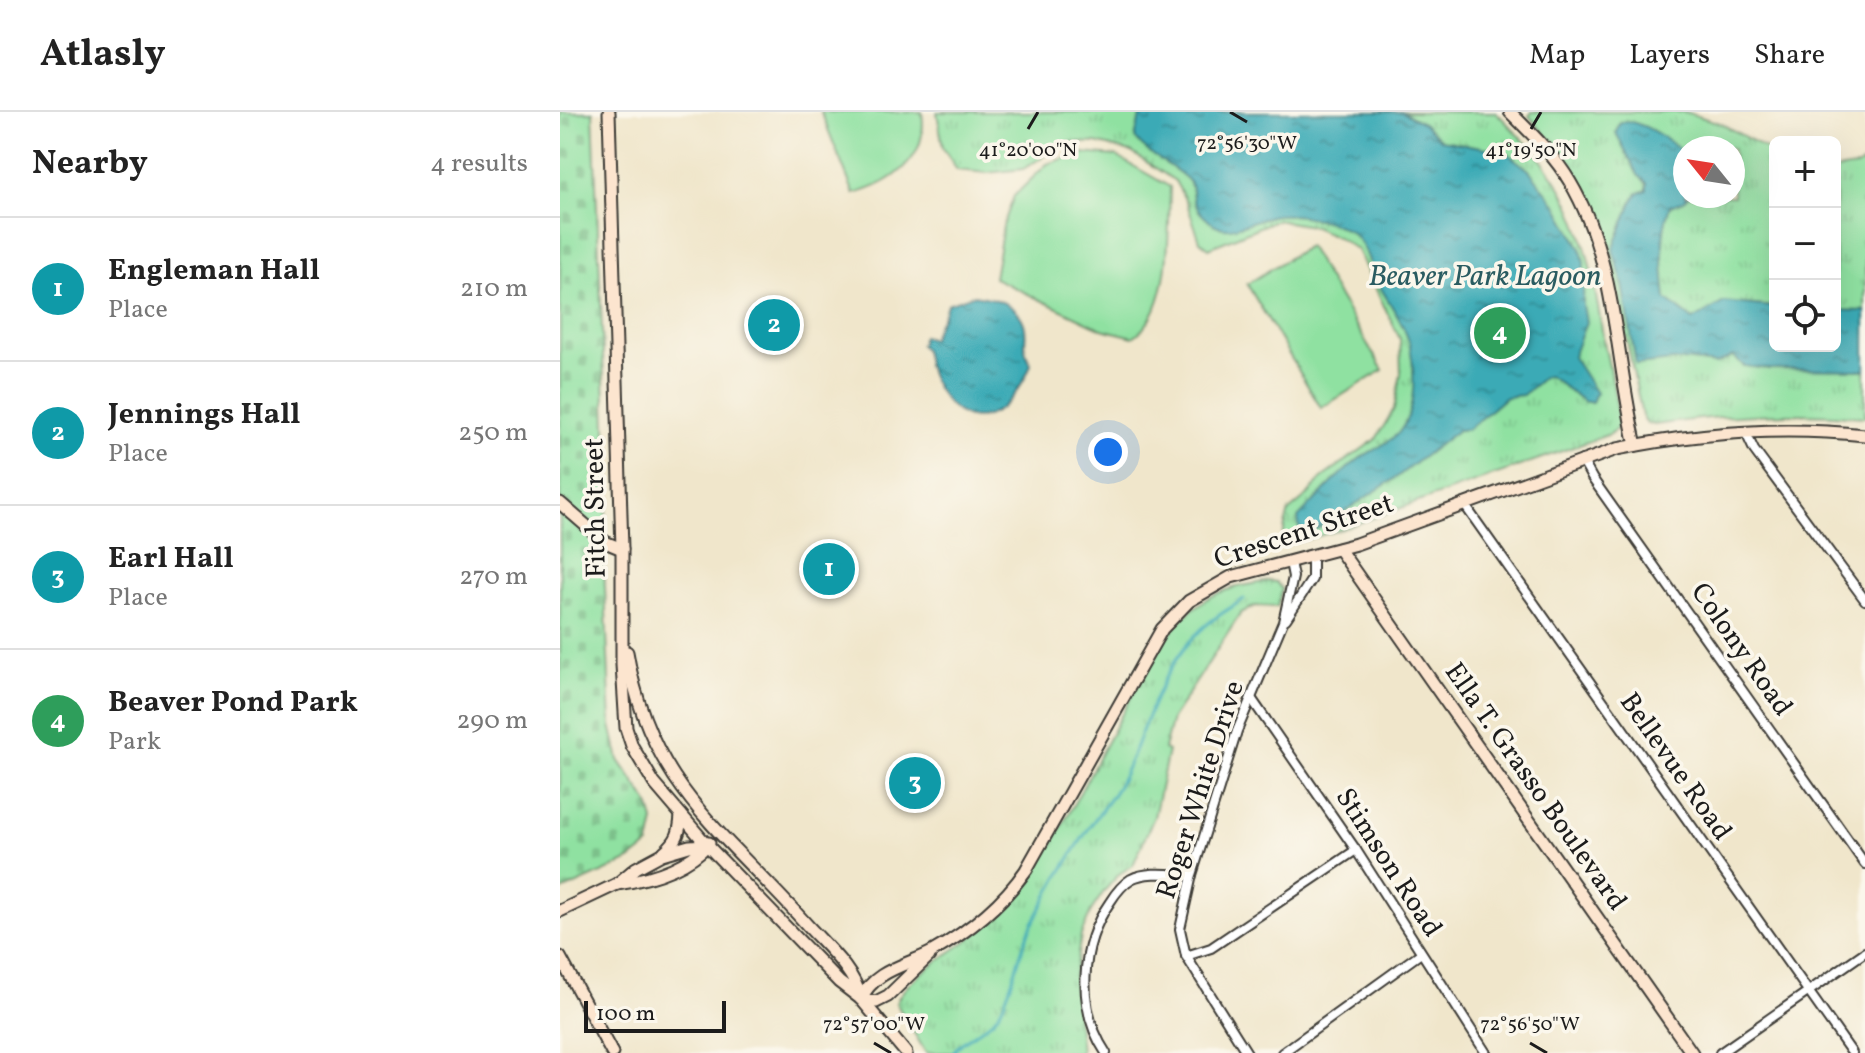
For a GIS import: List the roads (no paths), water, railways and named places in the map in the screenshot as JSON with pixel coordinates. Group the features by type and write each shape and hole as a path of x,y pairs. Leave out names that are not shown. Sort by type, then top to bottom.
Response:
{"main road":[{"name":"Fitch Street","path":"609,112 626,728 640,762 681,815 831,974 850,993 861,999 906,1053"},
{"path":"1510,112 1558,164 1585,210 1606,282 1636,445"},
{"name":"Crescent Street","path":"932,952 888,996 876,1002 861,999 874,979 932,952 986,916 1014,887 1144,657 1171,618 1189,601 1218,583 1339,549 1582,460 1661,439 1802,429 1865,435"},
{"path":"560,503 598,538 622,549"},
{"name":"Ella T. Grasso Boulevard","path":"1339,549 1692,1053"},
{"name":"Fitch Street","path":"622,616 631,673 654,745 683,791 718,834 841,963 857,983 861,999"},
{"path":"662,854 676,842 681,815"},
{"path":"617,884 641,880 683,864 698,855 718,834"},
{"path":"560,911 617,884 636,868 662,854 689,846 707,845"},
{"path":"560,957 612,1053"}],"street":[{"path":"1745,431 1754,450 1865,600"},
{"name":"Colony Road","path":"1582,460 1865,864"},
{"name":"Bellevue Road","path":"1464,504 1852,1053"},
{"name":"Roger White Drive","path":"1283,622 1310,586 1314,571 1312,557"},
{"name":"Roger White Drive","path":"1247,1053 1186,956 1180,929 1192,875 1237,731 1283,622 1293,577 1290,562"},
{"name":"Stimson Road","path":"1251,698 1356,850 1486,1053"},
{"path":"1186,956 1211,948 1356,850"},
{"path":"1106,1053 1100,1045 1088,1006 1085,981 1092,936 1102,914 1131,879 1151,874 1192,875"},
{"path":"1720,1053 1865,952"},
{"path":"1282,1053 1421,953"}],"water":[{"name":"Beaver Park Lagoon","path":"1141,112 1402,112 1423,123 1441,140 1504,151 1529,170 1558,207 1581,249 1586,322 1573,357 1596,393 1592,402 1585,402 1549,376 1544,377 1523,395 1506,397 1467,430 1458,430 1397,477 1319,528 1307,533 1299,528 1298,518 1327,487 1359,459 1396,435 1406,422 1412,400 1413,376 1406,334 1361,244 1350,232 1320,220 1286,215 1271,216 1232,228 1216,225 1196,206 1188,180 1135,138"},
{"path":"1633,122 1673,144 1673,205 1670,206 1664,229 1666,299 1693,320 1724,302 1769,306 1769,352 1841,352 1841,310 1865,311 1865,370 1768,369 1744,366 1733,356 1716,364 1683,360 1636,365 1623,284 1613,250 1632,202 1638,193 1647,190 1647,183 1638,175 1616,133 1619,123"},
{"path":"973,295 1002,302 1014,309 1025,326 1026,352 1031,364 1025,379 1006,404 994,413 981,417 968,417 955,410 942,396 930,375 920,345 923,336 932,339 947,304"}],"waterway":[{"path":"952,1053 991,1022 1001,1009 1033,923 1067,863 1120,782 1154,700 1175,661 1204,627 1244,599"}],"place":[{"name":"Jennings Hall","path":"774,325"},
{"name":"Beaver Pond Park","path":"1500,333"},
{"name":"Engleman Hall","path":"829,569"},
{"name":"Earl Hall","path":"915,783"}]}
